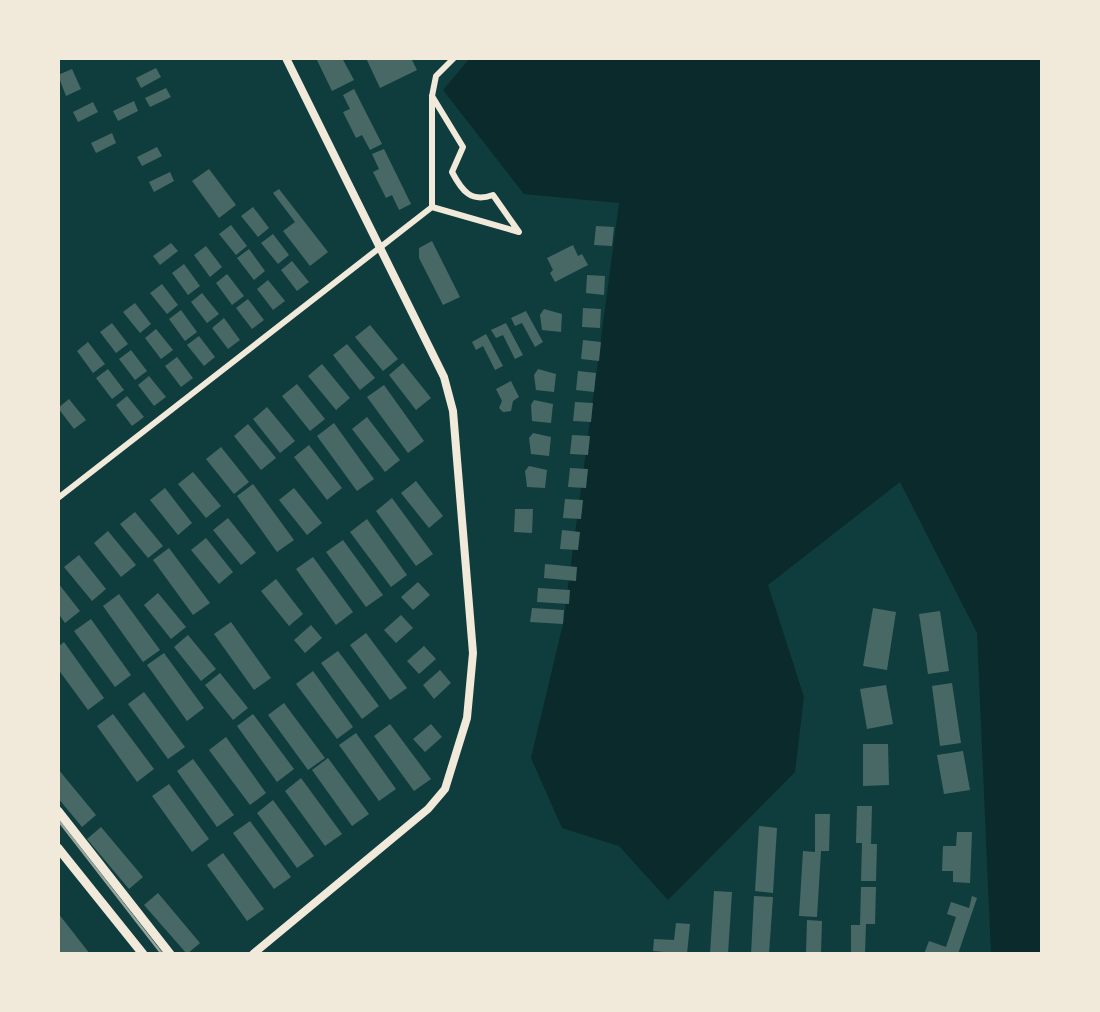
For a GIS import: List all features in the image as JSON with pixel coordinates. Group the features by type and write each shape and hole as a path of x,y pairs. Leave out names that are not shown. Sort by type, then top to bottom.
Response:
{"main road":[{"path":"58,811 170,954"},
{"path":"58,848 143,954"}],"street":[{"path":"253,954 428,809 444,789 467,718 472,653 453,411 444,377 286,58"},
{"path":"432,207 432,96 436,76 454,58"},
{"path":"432,96 463,147 452,172 460,189 470,197 493,195 519,232 432,207"},
{"path":"58,498 432,207"}],"water":[{"path":"470,58 1042,58 1042,954 991,954 977,633 900,482 768,585 804,697 795,772 668,900 619,846 562,828 531,758 563,624 619,203 524,194 443,90"}],"building":[{"path":"316,58 342,58 354,80 332,91"},
{"path":"366,58 411,58 417,70 380,88"},
{"path":"156,68 161,77 141,88 136,78"},
{"path":"72,69 81,89 66,96 58,75"},
{"path":"166,88 171,97 150,107 145,98"},
{"path":"354,89 382,144 370,150 362,135 356,138 343,112 350,109 343,95"},
{"path":"134,101 138,111 118,121 113,111"},
{"path":"93,102 98,112 78,122 73,112"},
{"path":"112,133 116,143 96,153 91,143"},
{"path":"157,147 162,156 142,166 137,157"},
{"path":"384,149 411,204 399,210 392,195 386,198 373,172 379,169 372,154"},
{"path":"209,169 236,205 219,218 192,181"},
{"path":"170,172 174,181 154,192 149,182"},
{"path":"279,189 328,252 310,266 283,231 295,222 273,193"},
{"path":"253,207 269,228 258,237 241,216"},
{"path":"231,225 247,246 236,255 219,234"},
{"path":"596,226 614,227 612,246 594,245"},
{"path":"273,234 289,255 278,264 261,243"},
{"path":"432,241 460,297 443,305 419,258 419,248"},
{"path":"171,243 178,251 160,265 153,256"},
{"path":"573,245 588,265 555,282 547,258"},
{"path":"206,246 222,267 210,277 194,255"},
{"path":"249,249 265,271 254,280 237,258"},
{"path":"292,261 309,282 297,291 281,270"},
{"path":"184,264 200,286 188,295 172,273"},
{"path":"227,274 244,296 232,305 216,283"},
{"path":"587,275 605,276 604,295 586,293"},
{"path":"268,280 285,301 273,310 257,289"},
{"path":"162,284 178,305 167,314 150,293"},
{"path":"202,293 219,314 207,323 191,302"},
{"path":"248,299 264,320 252,329 236,308"},
{"path":"135,303 151,324 140,333 123,312"},
{"path":"583,308 601,309 600,328 582,327"},
{"path":"544,309 562,314 561,332 542,330 540,315"},
{"path":"181,310 197,332 185,341 169,319"},
{"path":"526,311 543,342 535,347 522,323 515,326 511,318"},
{"path":"224,318 240,340 228,349 212,328"},
{"path":"112,323 128,344 116,353 100,332"},
{"path":"506,323 523,355 515,359 503,335 496,338 491,330"},
{"path":"370,325 398,359 383,371 355,337"},
{"path":"156,329 173,350 161,359 145,338"},
{"path":"486,334 503,366 495,370 483,346 476,350 472,342"},
{"path":"199,336 215,357 204,366 187,345"},
{"path":"583,340 601,342 599,361 581,359"},
{"path":"88,342 105,364 93,373 77,351"},
{"path":"347,344 375,378 360,390 333,355"},
{"path":"131,350 147,371 135,380 119,359"},
{"path":"177,357 193,378 181,387 165,366"},
{"path":"403,363 431,398 416,410 389,375"},
{"path":"322,364 350,398 336,410 308,376"},
{"path":"108,369 124,390 112,399 96,378"},
{"path":"538,369 556,374 554,392 536,390 534,375"},
{"path":"578,371 596,373 594,392 576,390"},
{"path":"149,376 166,397 154,406 138,385"},
{"path":"511,381 519,397 513,401 511,411 503,412 496,389"},
{"path":"297,384 325,419 310,431 282,396"},
{"path":"384,385 424,441 408,453 367,397"},
{"path":"127,396 144,417 132,426 116,405"},
{"path":"69,399 86,420 74,429 58,408"},
{"path":"534,400 553,404 551,423 532,421"},
{"path":"575,402 593,403 591,422 573,421"},
{"path":"267,407 295,441 280,453 253,419"},
{"path":"367,417 400,460 385,472 352,429"},
{"path":"334,423 374,479 357,491 317,436"},
{"path":"248,424 276,458 261,470 234,436"},
{"path":"533,433 551,437 549,456 531,454 529,438"},
{"path":"572,435 590,436 588,455 570,454"},
{"path":"309,445 342,488 327,500 294,457"},
{"path":"221,447 249,482 234,494 206,459"},
{"path":"529,466 547,470 545,488 527,487 525,471"},
{"path":"570,468 588,469 586,488 568,487"},
{"path":"193,472 221,506 206,518 178,484"},
{"path":"416,481 443,516 429,528 401,493"},
{"path":"253,484 294,540 277,552 237,496"},
{"path":"165,488 192,523 178,535 150,500"},
{"path":"294,488 322,523 307,535 279,500"},
{"path":"392,498 433,554 416,566 376,511"},
{"path":"565,499 583,500 581,519 563,518"},
{"path":"515,509 533,509 532,533 514,532"},
{"path":"135,512 163,546 148,558 120,524"},
{"path":"228,518 256,553 241,565 213,530"},
{"path":"367,519 407,575 391,587 350,532"},
{"path":"562,530 580,532 578,550 560,549"},
{"path":"108,531 136,565 121,577 94,543"},
{"path":"206,538 233,572 219,584 191,550"},
{"path":"343,540 383,595 366,607 326,552"},
{"path":"169,548 210,603 193,615 153,560"},
{"path":"79,555 106,589 92,601 64,567"},
{"path":"313,557 353,612 336,625 296,569"},
{"path":"545,564 577,567 576,581 544,578"},
{"path":"276,579 303,614 289,626 261,591"},
{"path":"418,582 430,595 413,610 401,597"},
{"path":"58,583 80,611 65,623 58,613"},
{"path":"538,588 570,590 569,604 537,602"},
{"path":"158,593 186,627 171,639 144,605"},
{"path":"119,594 160,650 143,662 103,606"},
{"path":"532,608 564,610 563,624 530,622"},
{"path":"873,608 896,612 887,670 863,666"},
{"path":"940,611 949,671 928,674 919,614"},
{"path":"401,615 413,628 396,643 384,630"},
{"path":"91,619 131,675 115,687 74,631"},
{"path":"231,622 271,678 254,690 214,634"},
{"path":"311,625 322,638 305,653 294,640"},
{"path":"366,633 407,688 390,700 350,645"},
{"path":"188,635 216,669 201,681 174,647"},
{"path":"64,642 104,698 88,710 58,669 58,647"},
{"path":"424,646 436,659 419,674 407,661"},
{"path":"338,651 379,706 362,719 321,663"},
{"path":"164,653 204,708 187,721 147,665"},
{"path":"440,670 451,683 434,699 423,685"},
{"path":"313,671 353,727 337,739 296,684"},
{"path":"220,673 248,708 233,720 205,685"},
{"path":"952,683 961,743 940,746 932,686"},
{"path":"886,685 893,724 867,729 860,689"},
{"path":"144,692 185,747 168,759 128,704"},
{"path":"284,703 325,758 308,770 268,715"},
{"path":"113,714 154,769 137,782 97,726"},
{"path":"253,714 294,769 277,782 237,726"},
{"path":"390,724 431,779 414,791 374,736"},
{"path":"431,724 442,737 425,752 413,739"},
{"path":"356,733 396,789 379,801 339,745"},
{"path":"226,737 266,793 250,805 209,750"},
{"path":"863,744 888,744 889,785 863,786"},
{"path":"963,751 970,790 944,794 937,755"},
{"path":"328,758 369,814 352,826 312,770"},
{"path":"193,759 234,815 217,827 177,771"},
{"path":"58,769 96,815 82,827 58,798"},
{"path":"301,778 342,834 325,846 285,791"},
{"path":"169,784 209,839 192,852 152,796"},
{"path":"273,800 314,856 297,868 257,813"},
{"path":"857,806 872,806 871,844 877,844 876,881 861,881 862,843 856,843"},
{"path":"815,814 830,814 829,851 821,851 817,917 799,916 803,851 815,852"},
{"path":"250,821 291,877 274,889 233,833"},
{"path":"759,826 777,828 773,893 755,891"},
{"path":"101,827 143,877 129,889 87,839"},
{"path":"957,832 972,832 970,883 953,882 953,871 942,871 943,846 956,846"},
{"path":"223,853 264,909 247,921 207,865"},
{"path":"861,887 876,887 875,924 866,924 865,954 851,954 851,925 860,925"},
{"path":"714,891 732,892 728,954 710,954"},
{"path":"158,893 200,943 187,954 144,905"},
{"path":"754,896 773,897 769,954 751,954"},
{"path":"972,896 977,898 958,954 924,954 929,941 946,947 956,917 947,914 951,902 969,908"},
{"path":"58,913 90,954 58,954"},
{"path":"807,920 822,921 821,954 806,954"},
{"path":"676,923 690,924 687,954 653,951 654,939 674,940"}],"tram line":[{"path":"58,820 162,954"}]}
